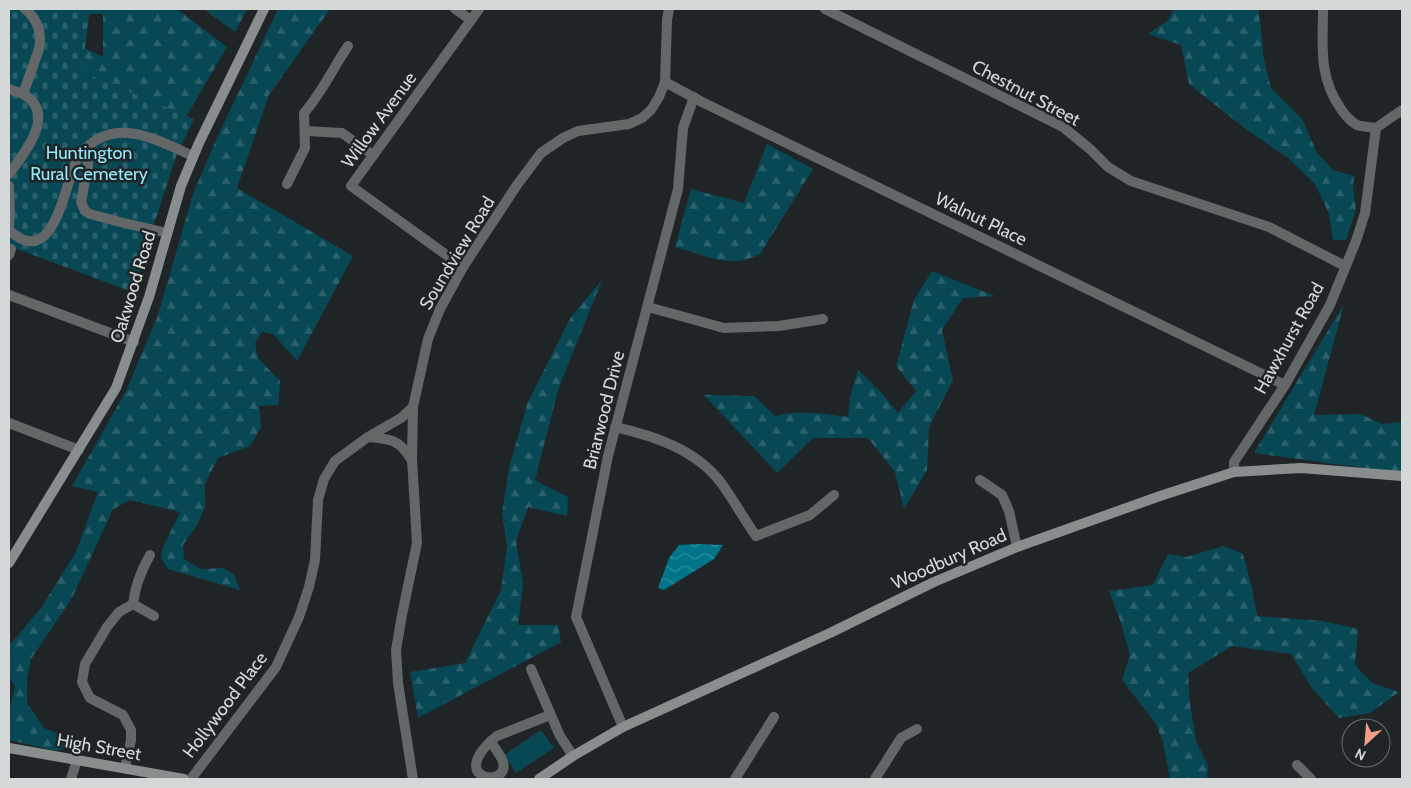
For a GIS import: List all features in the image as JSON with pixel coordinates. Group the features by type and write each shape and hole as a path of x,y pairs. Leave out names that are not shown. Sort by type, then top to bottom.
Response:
{"main road":[{"name":"Oakwood Road","path":"9,563 116,388 149,297 180,186 264,9"},
{"name":"Woodbury Road","path":"539,779 622,727 830,633 934,582 1016,547 1234,472 1301,468 1402,476"},
{"name":"High Street","path":"9,748 184,779"}],"street":[{"path":"23,94 40,42 40,33 36,20 25,9"},
{"path":"455,9 471,20"},
{"name":"Willow Avenue","path":"463,267 351,186 479,9"},
{"name":"Soundview Road","path":"413,779 398,683 396,650 417,543 412,459 413,407 428,339 440,309 463,267 517,185 541,153 563,138 578,131 629,124 642,118 651,110 665,82 667,20 670,9"},
{"name":"Chestnut Street","path":"825,9 1063,127 1108,167 1131,181 1269,227 1345,266"},
{"path":"1324,9 1322,48 1326,81 1332,97 1343,112 1356,124 1376,128 1402,110"},
{"path":"287,184 305,148 304,113 315,101 336,63 348,46"},
{"name":"Walnut Place","path":"665,82 1285,385"},
{"path":"9,89 23,94 35,105 38,113 37,126 32,141 9,174"},
{"name":"Briarwood Drive","path":"622,727 576,617 615,427 678,189 683,128 694,97"},
{"name":"Hawxhurst Road","path":"1234,472 1234,462 1285,385 1330,305 1356,241 1365,213 1376,128"},
{"path":"306,131 342,133 373,156"},
{"path":"9,230 22,240 34,242 45,236 56,218 74,166 81,153 95,142 110,134 129,132 142,135 193,156"},
{"path":"81,153 88,162 81,202 85,211 90,214 167,233"},
{"path":"9,186 9,226"},
{"path":"9,248 11,249 9,255"},
{"path":"9,295 134,342"},
{"path":"648,308 724,328 779,326 823,319"},
{"name":"Hollywood Place","path":"191,779 200,764 244,711 279,661 299,617 309,587 315,560 318,500 324,479 336,462 368,437 401,418 413,407"},
{"path":"9,423 79,450"},
{"path":"615,427 642,433 671,444 699,461 721,483 739,513 756,536 810,515 834,495"},
{"path":"368,437 388,439 404,447 412,459"},
{"path":"980,480 1002,495 1009,511 1016,547"},
{"path":"132,604 134,586 150,555"},
{"path":"132,604 154,616"},
{"path":"126,768 131,730 123,715 90,698 82,682 85,664 107,627 119,612 132,604"},
{"path":"531,669 560,736 573,756"},
{"path":"491,741 497,736 550,714"},
{"path":"735,779 774,717"},
{"path":"875,779 901,738 917,729"},
{"path":"71,779 77,760"},
{"path":"1298,765 1311,779"}],"green space":[{"name":"Huntington Rural Cemetery","path":"9,9 90,9 82,72 194,119 177,154 152,230 135,293 9,246"},
{"path":"77,9 177,9 227,47 183,122 47,62 76,44 103,57 103,14 78,14"},
{"path":"204,9 247,9 235,32"},
{"path":"278,9 330,9 269,95 237,188 353,256 297,361 273,334 262,332 255,343 258,358 280,381 278,405 259,406 261,427 250,446 218,458 205,484 205,507 197,525 183,545 184,559 200,569 223,568 234,575 240,590 168,569 161,558 162,549 180,512 130,500 113,509 72,598 31,659 27,680 27,703 44,728 58,734 67,748 56,751 9,740 9,712 15,686 9,678 9,646 41,608 76,552 98,492 72,486 126,391 158,315 193,194 217,138"},
{"path":"1174,9 1258,9 1263,55 1271,88 1302,119 1317,153 1333,170 1354,176 1353,188 1356,209 1346,240 1333,240 1329,214 1315,184 1288,158 1247,130 1189,84 1181,45 1148,34 1167,21"},
{"path":"767,144 813,169 760,254 749,259 728,261 718,260 675,247 691,189 744,203"},
{"path":"932,271 995,296 963,298 942,330 953,380 929,427 927,470 904,509 895,472 868,438 813,438 777,473 704,395 754,396 775,416 802,412 848,417 850,397 858,370 880,391 898,413 916,391 896,366 914,300"},
{"path":"602,280 559,387 535,480 568,497 567,516 528,507 516,541 523,583 518,625 558,625 561,642 418,718 410,672 465,663 501,590 507,547 502,513 509,468 527,404 571,317"},
{"path":"1344,304 1314,415 1361,414 1382,424 1402,422 1402,473 1254,453"},
{"path":"1224,546 1243,554 1257,616 1322,621 1358,629 1355,665 1372,683 1399,692 1370,713 1339,718 1312,688 1291,654 1232,646 1188,673 1190,704 1196,741 1208,765 1207,779 1170,779 1163,742 1156,724 1122,680 1130,655 1109,591 1153,585 1168,554 1186,557"},
{"path":"541,730 554,748 516,773 504,755"}],"water":[{"path":"679,545 723,545 714,559 664,590 658,588 669,558"}]}
